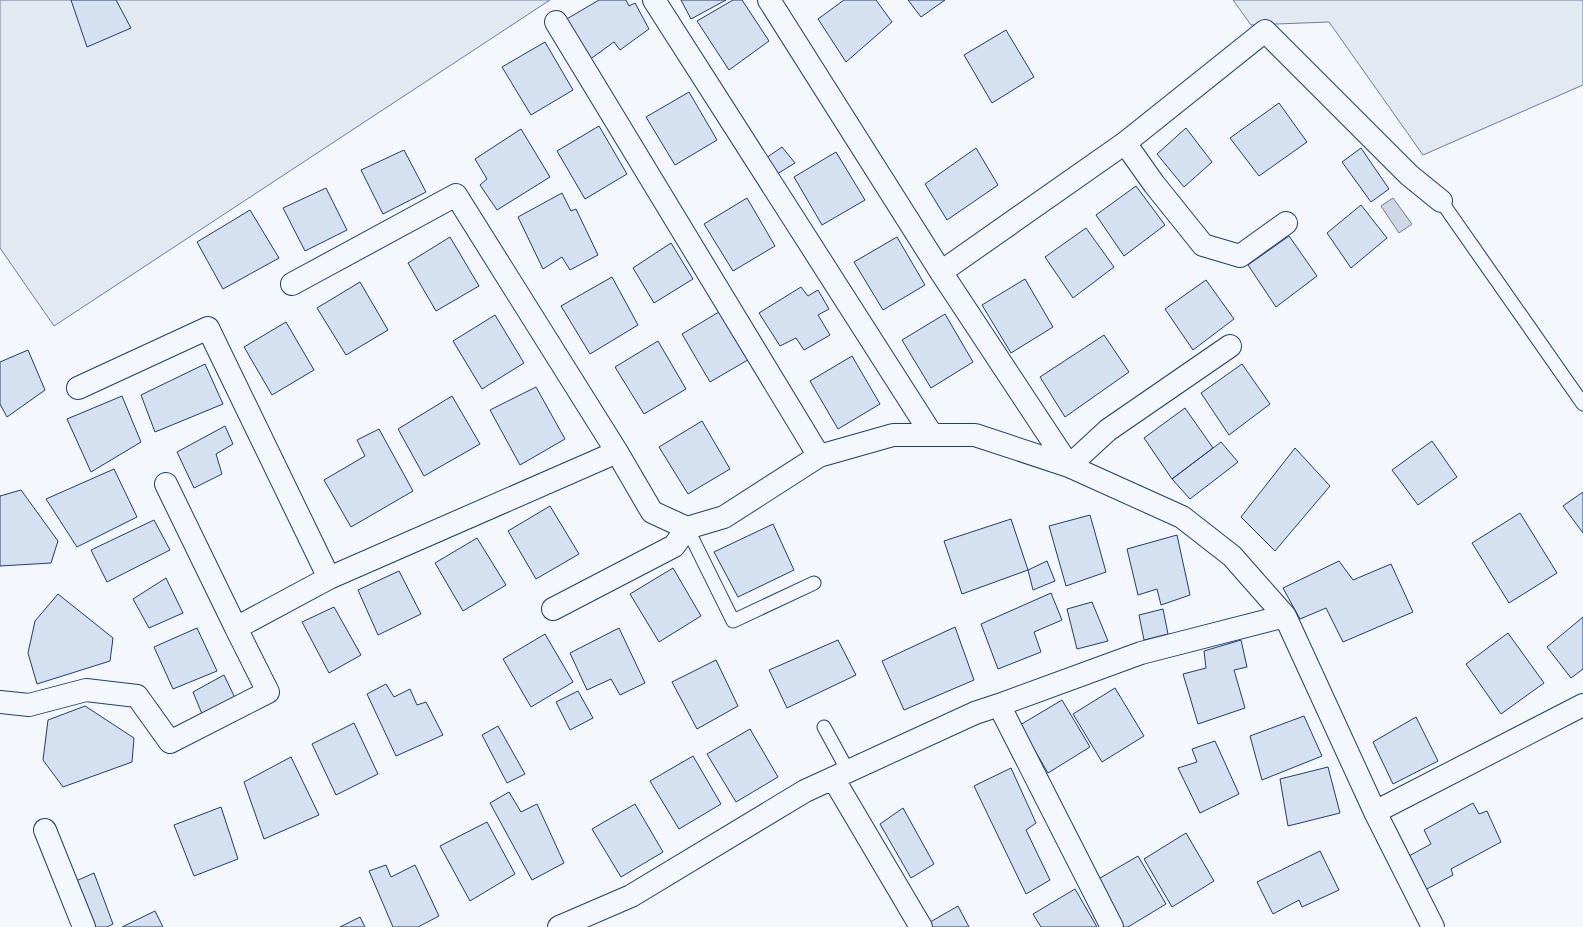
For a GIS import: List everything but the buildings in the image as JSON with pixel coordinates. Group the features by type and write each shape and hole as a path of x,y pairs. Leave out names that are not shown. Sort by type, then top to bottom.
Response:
{"street":[{"path":"654,0 932,435"},
{"path":"769,0 941,272 1069,466"},
{"path":"556,22 819,456"},
{"path":"941,272 1125,143 1265,31 1409,175 1442,201"},
{"path":"1125,143 1154,184 1204,245 1240,256 1286,222"},
{"path":"292,284 456,195 617,452 652,512 687,528"},
{"path":"78,388 208,328 329,578"},
{"path":"1069,466 1108,430 1230,346"},
{"path":"553,609 674,546 687,528 724,517 819,456 893,435 975,436 1069,466 1182,517 1232,556 1285,616 1375,812 1433,927"},
{"path":"236,628 329,578 617,452"},
{"path":"0,702 29,705 86,690 137,696 170,742 268,692 166,484"},
{"path":"559,927 631,896 805,791 975,713 1141,652 1285,616"},
{"path":"999,705 1112,927"},
{"path":"1375,812 1583,705"},
{"path":"840,775 921,927"},
{"path":"45,830 84,927"}],"lane":[{"path":"1442,201 1583,404"},
{"path":"687,528 733,621 814,583"},
{"path":"824,727 840,775"}],"shaded area":[{"path":"0,0 550,0 54,326 0,248"},
{"path":"1233,0 1583,0 1583,85 1423,155 1329,22 1251,25"},
{"path":"1393,198 1412,224 1399,233 1381,206"}]}
